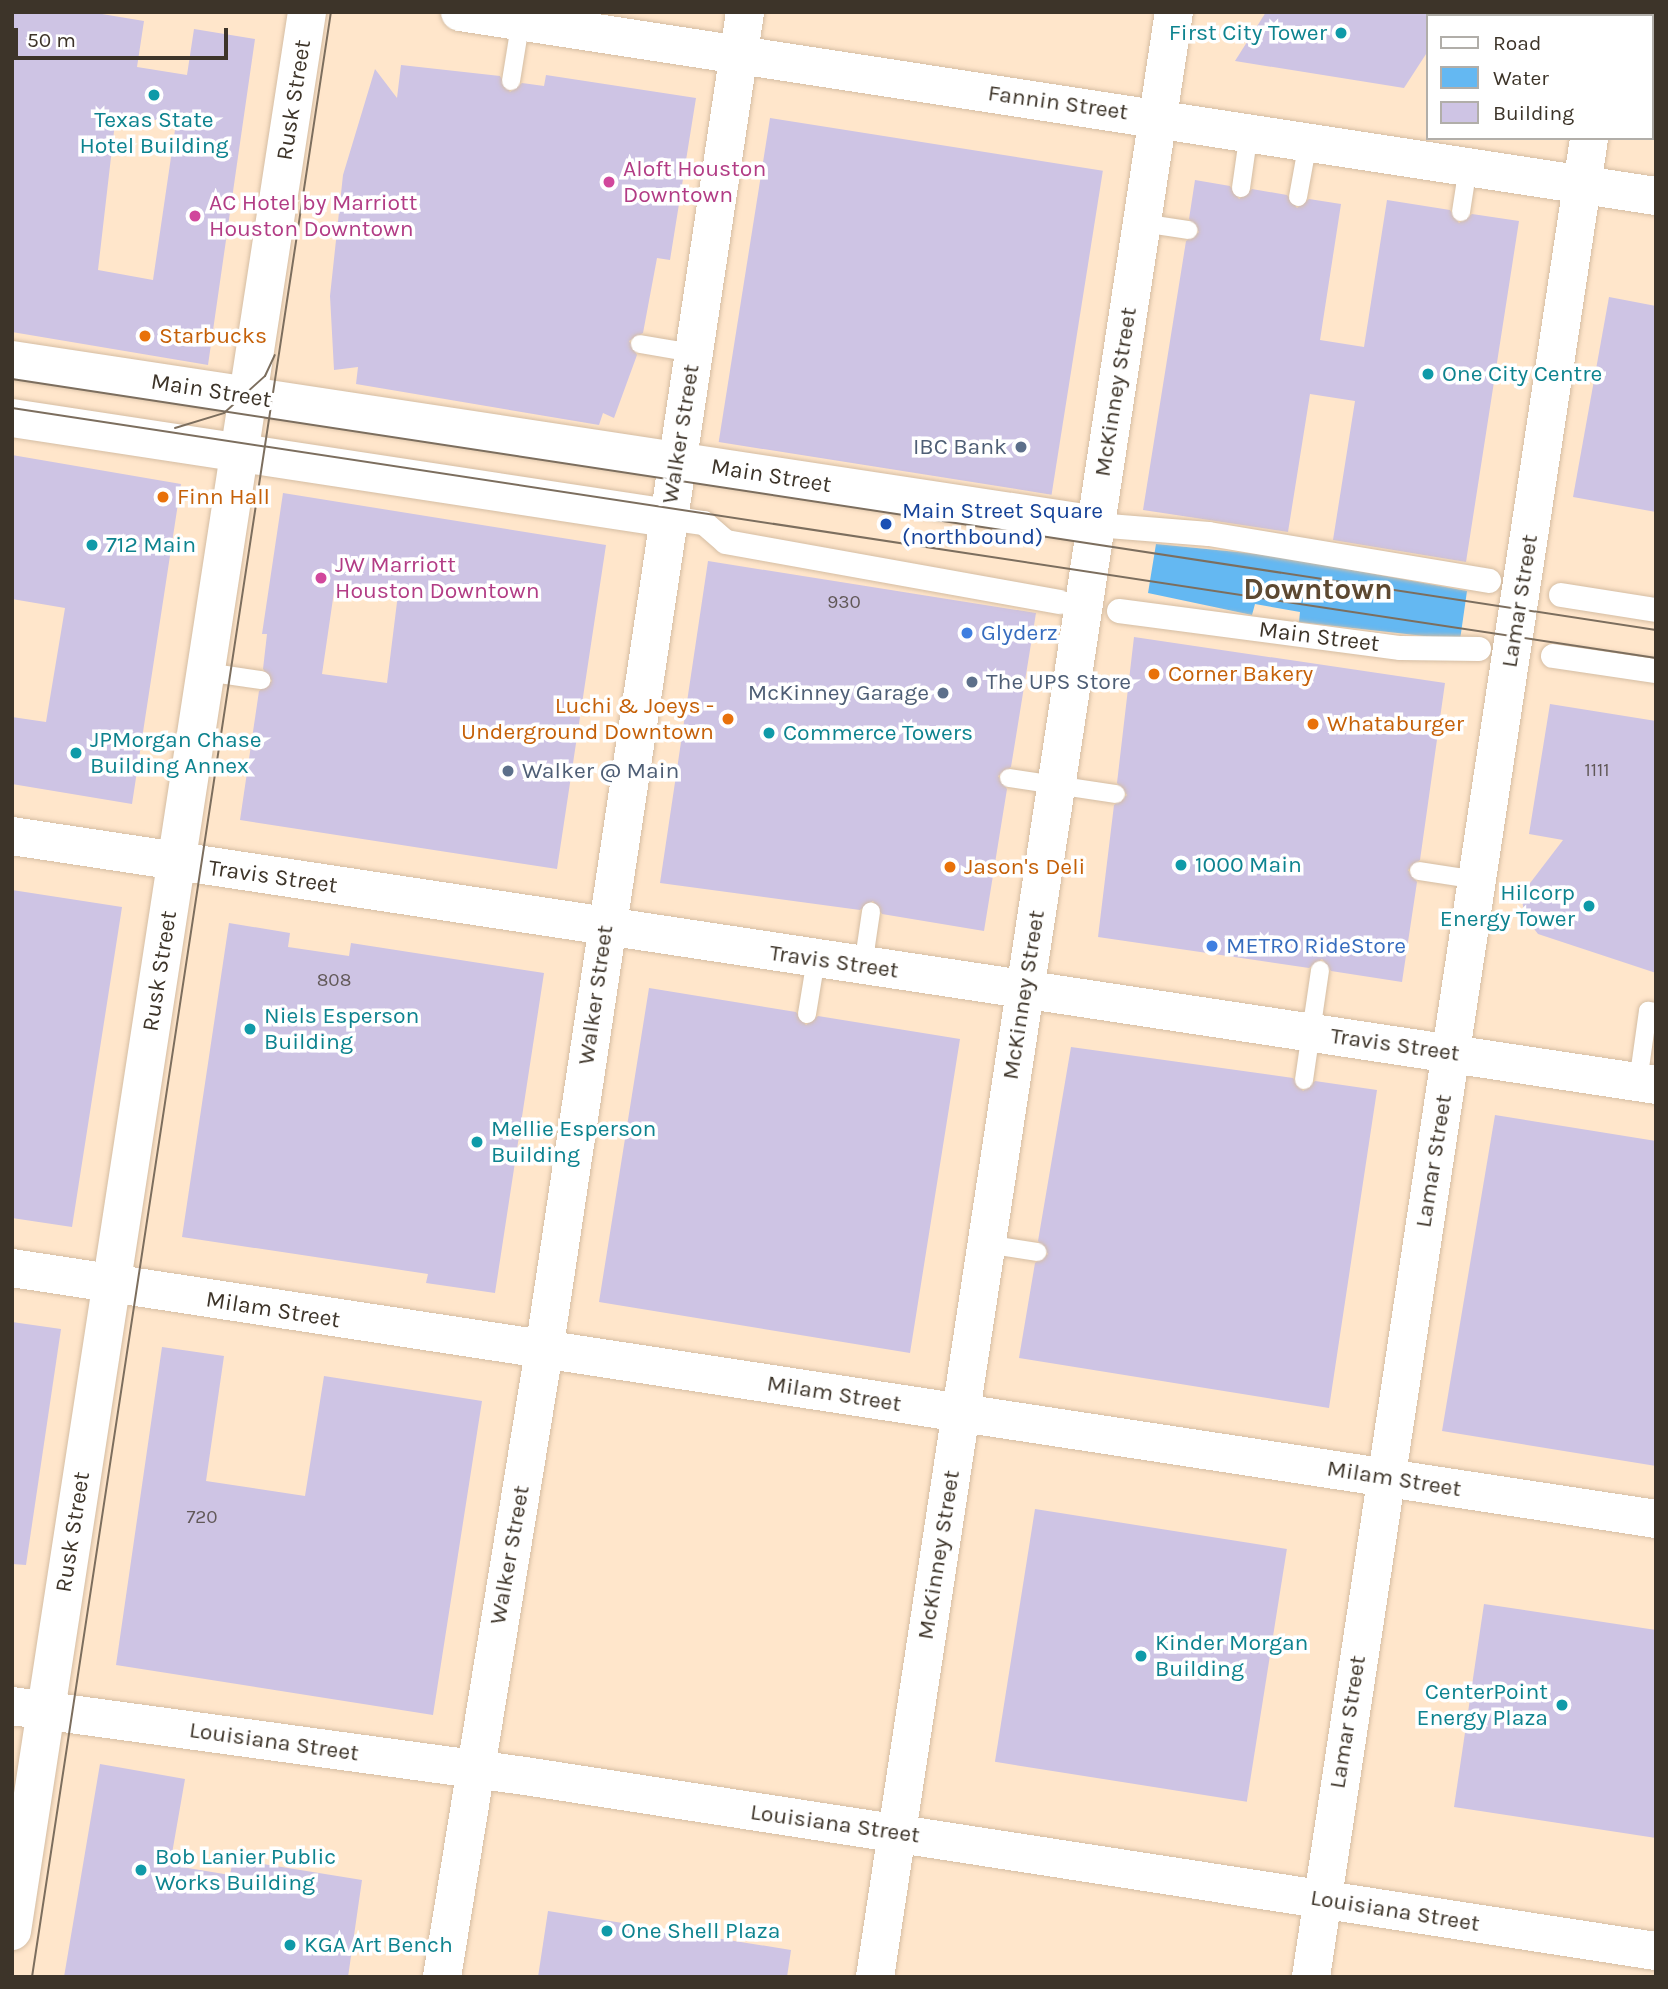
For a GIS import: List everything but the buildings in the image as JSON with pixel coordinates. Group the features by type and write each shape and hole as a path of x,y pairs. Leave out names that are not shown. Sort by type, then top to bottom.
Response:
{"main road":[{"name":"Rusk Street","path":"12,1931 29,1709 112,1284 307,12"},
{"name":"Fannin Street","path":"460,12 521,17 739,56 1158,117 1656,196"},
{"name":"Walker Street","path":"442,1977 544,1351 745,12"},
{"name":"McKinney Street","path":"875,1977 1174,12"},
{"name":"Lamar Street","path":"1311,1977 1589,140"},
{"name":"Main Street","path":"12,360 1096,525"},
{"path":"12,418 668,519"},
{"name":"Travis Street","path":"12,836 1647,1084"},
{"name":"Milam Street","path":"12,1268 1656,1519"},
{"name":"Louisiana Street","path":"29,1709 474,1769 897,1832 1656,1951"}],"street":[{"path":"668,519 705,523 726,542 1060,602"},
{"name":"Main Street","path":"1096,525 1222,536 1489,581"},
{"path":"1561,596 1656,610"},
{"name":"Main Street","path":"1119,611 1401,648 1479,649"},
{"path":"1553,656 1656,671"}],"lane":[{"path":"511,81 521,17"},
{"path":"1241,188 1249,132"},
{"path":"1298,197 1308,142"},
{"path":"1461,212 1468,167"},
{"path":"1142,223 1188,230"},
{"path":"640,344 693,353"},
{"path":"206,672 261,680"},
{"path":"1009,778 1115,794"},
{"path":"1419,871 1477,880"},
{"path":"863,966 871,912"},
{"path":"807,1014 816,959"},
{"path":"1304,1080 1320,970"},
{"path":"1647,1084 1648,1011 1656,1012"},
{"path":"986,1244 1037,1252"}],"water":[{"path":"1156,544 1277,556 1467,591 1460,640 1299,622 1300,612 1255,604 1252,615 1148,593"}],"tram line":[{"path":"32,1977 331,12"},
{"path":"175,428 224,413 265,376 275,355"},
{"path":"12,379 1656,630"},
{"path":"12,408 1656,658"}],"place":[{"name":"First City Tower","path":"1341,33"},
{"name":"Texas State Hotel Building","path":"154,95"},
{"name":"Aloft Houston Downtown","path":"609,182"},
{"name":"AC Hotel by Marriott Houston Downtown","path":"195,216"},
{"name":"Starbucks","path":"145,336"},
{"name":"One City Centre","path":"1428,374"},
{"name":"IBC Bank","path":"1021,447"},
{"name":"Finn Hall","path":"163,497"},
{"name":"Main Street Square (northbound)","path":"886,524"},
{"name":"712 Main","path":"92,545"},
{"name":"JW Marriott Houston Downtown","path":"321,578"},
{"name":"Glyderz","path":"967,633"},
{"name":"Corner Bakery","path":"1154,674"},
{"name":"The UPS Store","path":"972,682"},
{"name":"McKinney Garage","path":"943,693"},
{"name":"Luchi & Joeys - Underground Downtown","path":"728,719"},
{"name":"Whataburger","path":"1313,724"},
{"name":"Commerce Towers","path":"769,733"},
{"name":"JPMorgan Chase Building Annex","path":"76,753"},
{"name":"Walker @ Main","path":"508,771"},
{"name":"1000 Main","path":"1181,865"},
{"name":"Jason's Deli","path":"950,867"},
{"name":"Hilcorp Energy Tower","path":"1589,906"},
{"name":"METRO RideStore","path":"1212,946"},
{"name":"Niels Esperson Building","path":"250,1029"},
{"name":"Mellie Esperson Building","path":"477,1142"},
{"name":"Kinder Morgan Building","path":"1141,1656"},
{"name":"CenterPoint Energy Plaza","path":"1562,1705"},
{"name":"Bob Lanier Public Works Building","path":"141,1870"},
{"name":"One Shell Plaza","path":"607,1931"},
{"name":"KGA Art Bench","path":"290,1945"}],"district":[{"name":"Downtown","path":"1318,589"}]}
